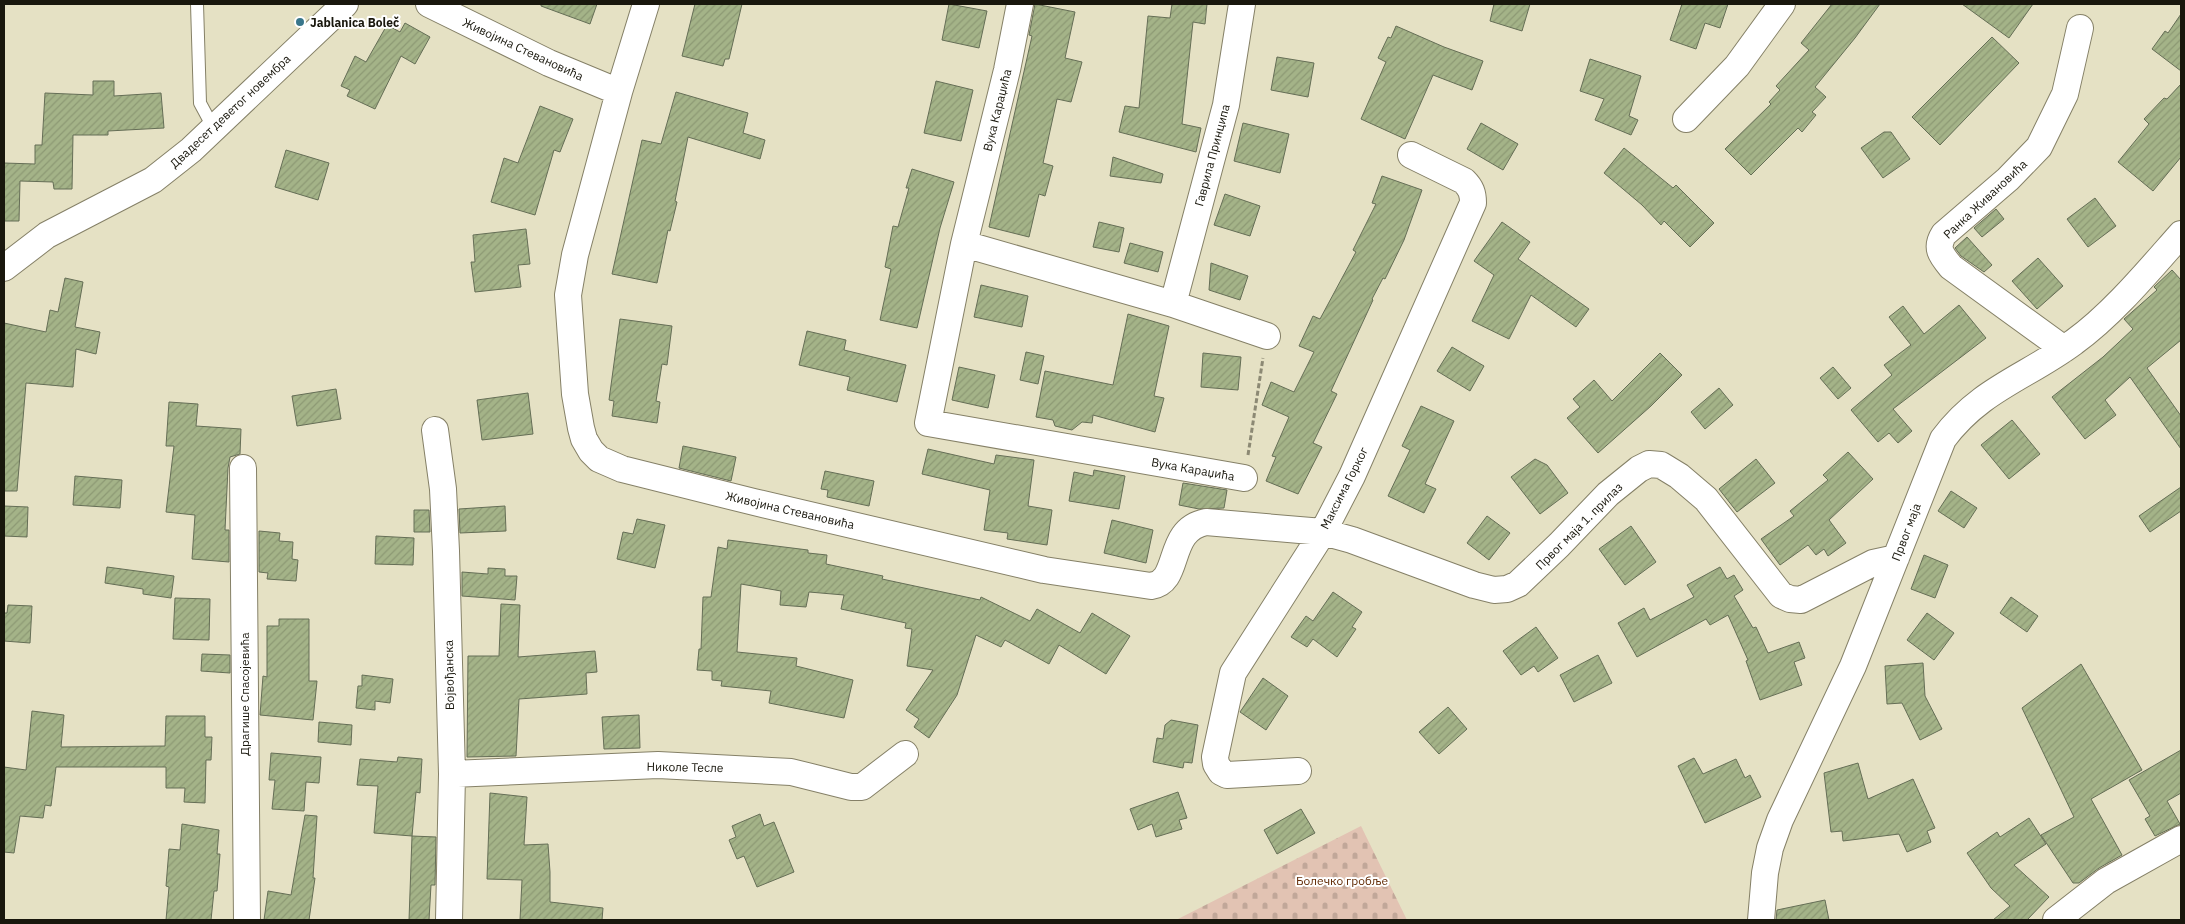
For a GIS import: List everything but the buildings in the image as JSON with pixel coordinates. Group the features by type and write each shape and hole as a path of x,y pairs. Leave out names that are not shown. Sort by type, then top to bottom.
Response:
{"street":[{"name":"Двадесет деветог новембра","path":"4,268 47,235 153,180 191,150 345,4"},
{"name":"Живојина Стевановића","path":"429,4 549,63 619,92"},
{"name":"Живојина Стевановића","path":"646,4 619,92 575,256 568,295 575,394 580,428 586,443 599,459 622,469 745,500 1035,568 1151,586 1162,582 1168,573 1184,533 1197,524 1206,522 1323,532"},
{"name":"Вука Караџића","path":"1020,4 1007,70 964,244 928,423 1244,478"},
{"name":"Гаврила Принципа","path":"1173,304 1226,105 1242,4"},
{"path":"1686,119 1737,66 1782,4"},
{"name":"Ранка Живановића","path":"2064,349 1952,267 1938,249 1939,242 1944,234 2008,179 2039,147 2065,94 2080,28"},
{"name":"Максима Горког","path":"1298,771 1227,775 1221,772 1216,764 1215,748 1233,673 1323,532 1352,476 1395,383 1473,203 1473,194 1470,187 1464,181 1411,155"},
{"name":"Првог маја","path":"1761,920 1765,873 1770,848 1780,820 1853,666 1943,439 1957,419 1980,400 2084,335 2181,234"},
{"path":"964,244 1173,304 1267,336"},
{"name":"Војвођанска","path":"435,430 443,490 446,551 452,774 449,920"},
{"name":"Првог маја 1. прилаз","path":"1323,532 1352,540 1474,585 1494,590 1506,589 1528,576 1608,494 1649,464 1660,465 1679,476 1706,499 1768,580 1781,594 1790,599 1801,600 1873,563 1896,558"},
{"name":"Драгише Спасојевића","path":"243,468 247,920"},
{"name":"Николе Тесле","path":"452,774 658,765 791,772 851,787 862,787 905,754"},
{"path":"2056,920 2106,881 2181,839"}],"lane":[{"path":"197,4 200,103 214,128"}],"path":[{"name":"Вука Караџића","path":"1244,478 1267,336"}],"green space":[{"name":"Болечко гробље","path":"1361,826 1407,920 1176,920"}],"place":[{"name":"Jablanica Boleč","path":"300,22"}]}
